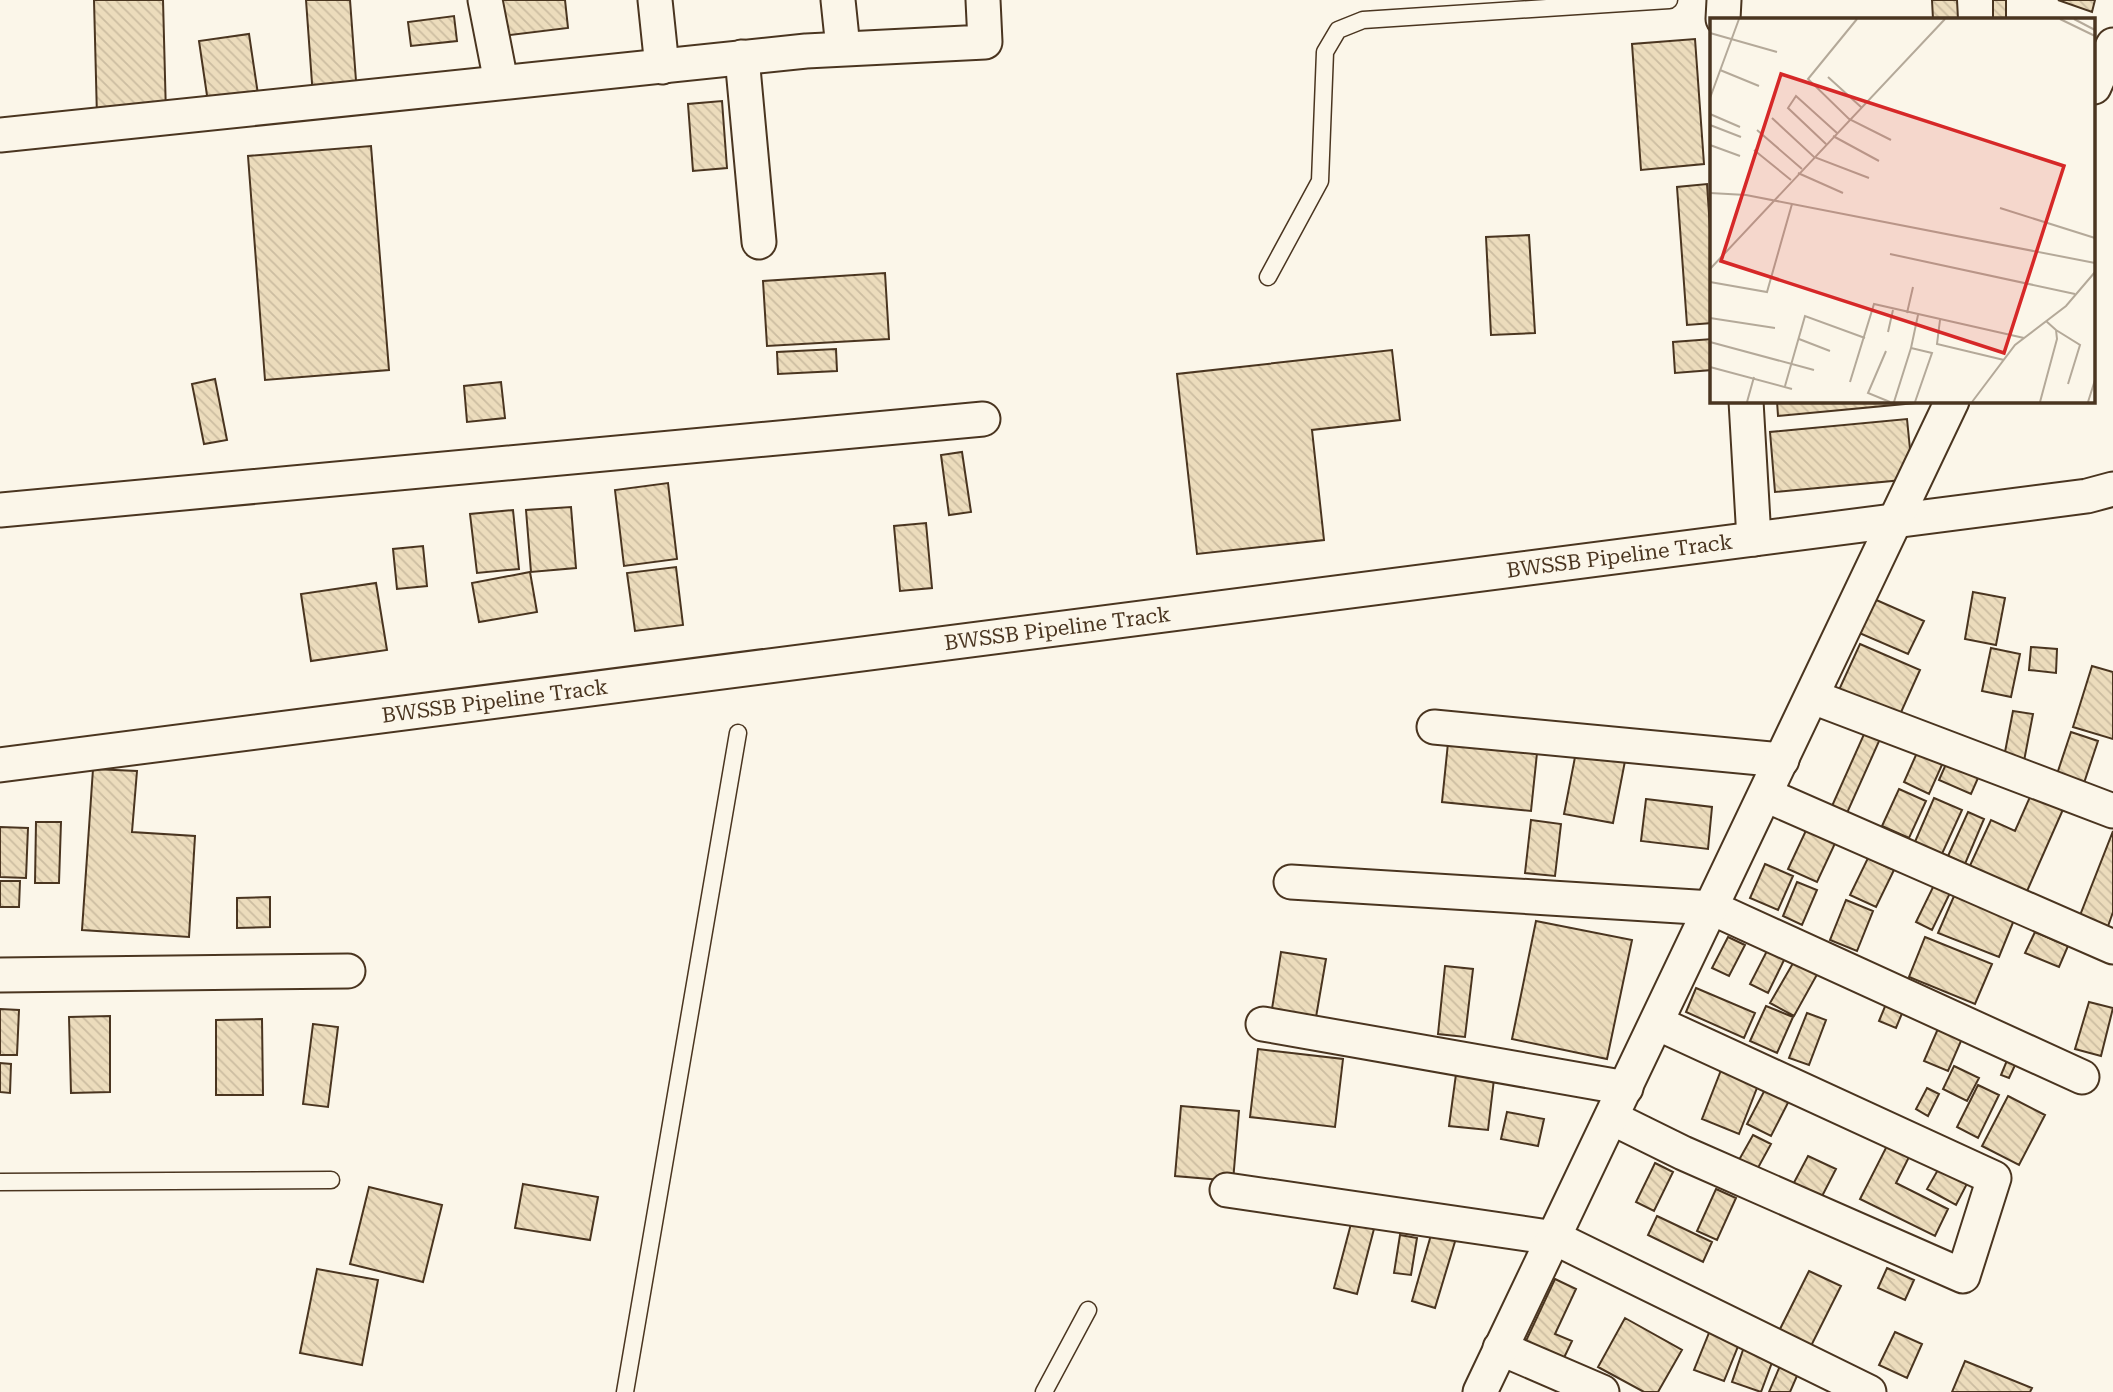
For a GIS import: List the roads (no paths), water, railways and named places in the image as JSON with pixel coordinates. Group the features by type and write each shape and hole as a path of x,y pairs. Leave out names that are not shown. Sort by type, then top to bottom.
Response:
{"street":[{"path":"485,0 501,82"},
{"path":"655,0 662,67"},
{"path":"838,0 843,48"},
{"path":"0,135 742,57 843,48 985,42 983,0"},
{"path":"1723,18 1724,0"},
{"path":"2096,83 2113,45"},
{"path":"742,57 759,242"},
{"path":"1746,402 1754,539"},
{"path":"1480,1392 1898,520 1952,402"},
{"path":"0,510 983,419"},
{"name":"BWSSB Pipeline Track","path":"0,765 2087,496 2113,489"},
{"path":"1813,697 2113,811"},
{"path":"1434,726 1783,760"},
{"path":"1766,794 2113,947"},
{"path":"1290,882 1712,908 2082,1077"},
{"path":"0,975 348,971"},
{"path":"1612,1118 1683,1153 1963,1276 1994,1178 1657,1023"},
{"path":"1263,1024 1626,1088"},
{"path":"1227,1190 1555,1238 1869,1392"},
{"path":"1500,1348 1602,1392"}],"lane":[{"path":"1268,277 1320,181 1325,52 1338,30 1363,20 1669,0"},
{"path":"625,1392 738,733"},
{"path":"0,1182 331,1180"},
{"path":"1044,1392 1088,1310"}]}
